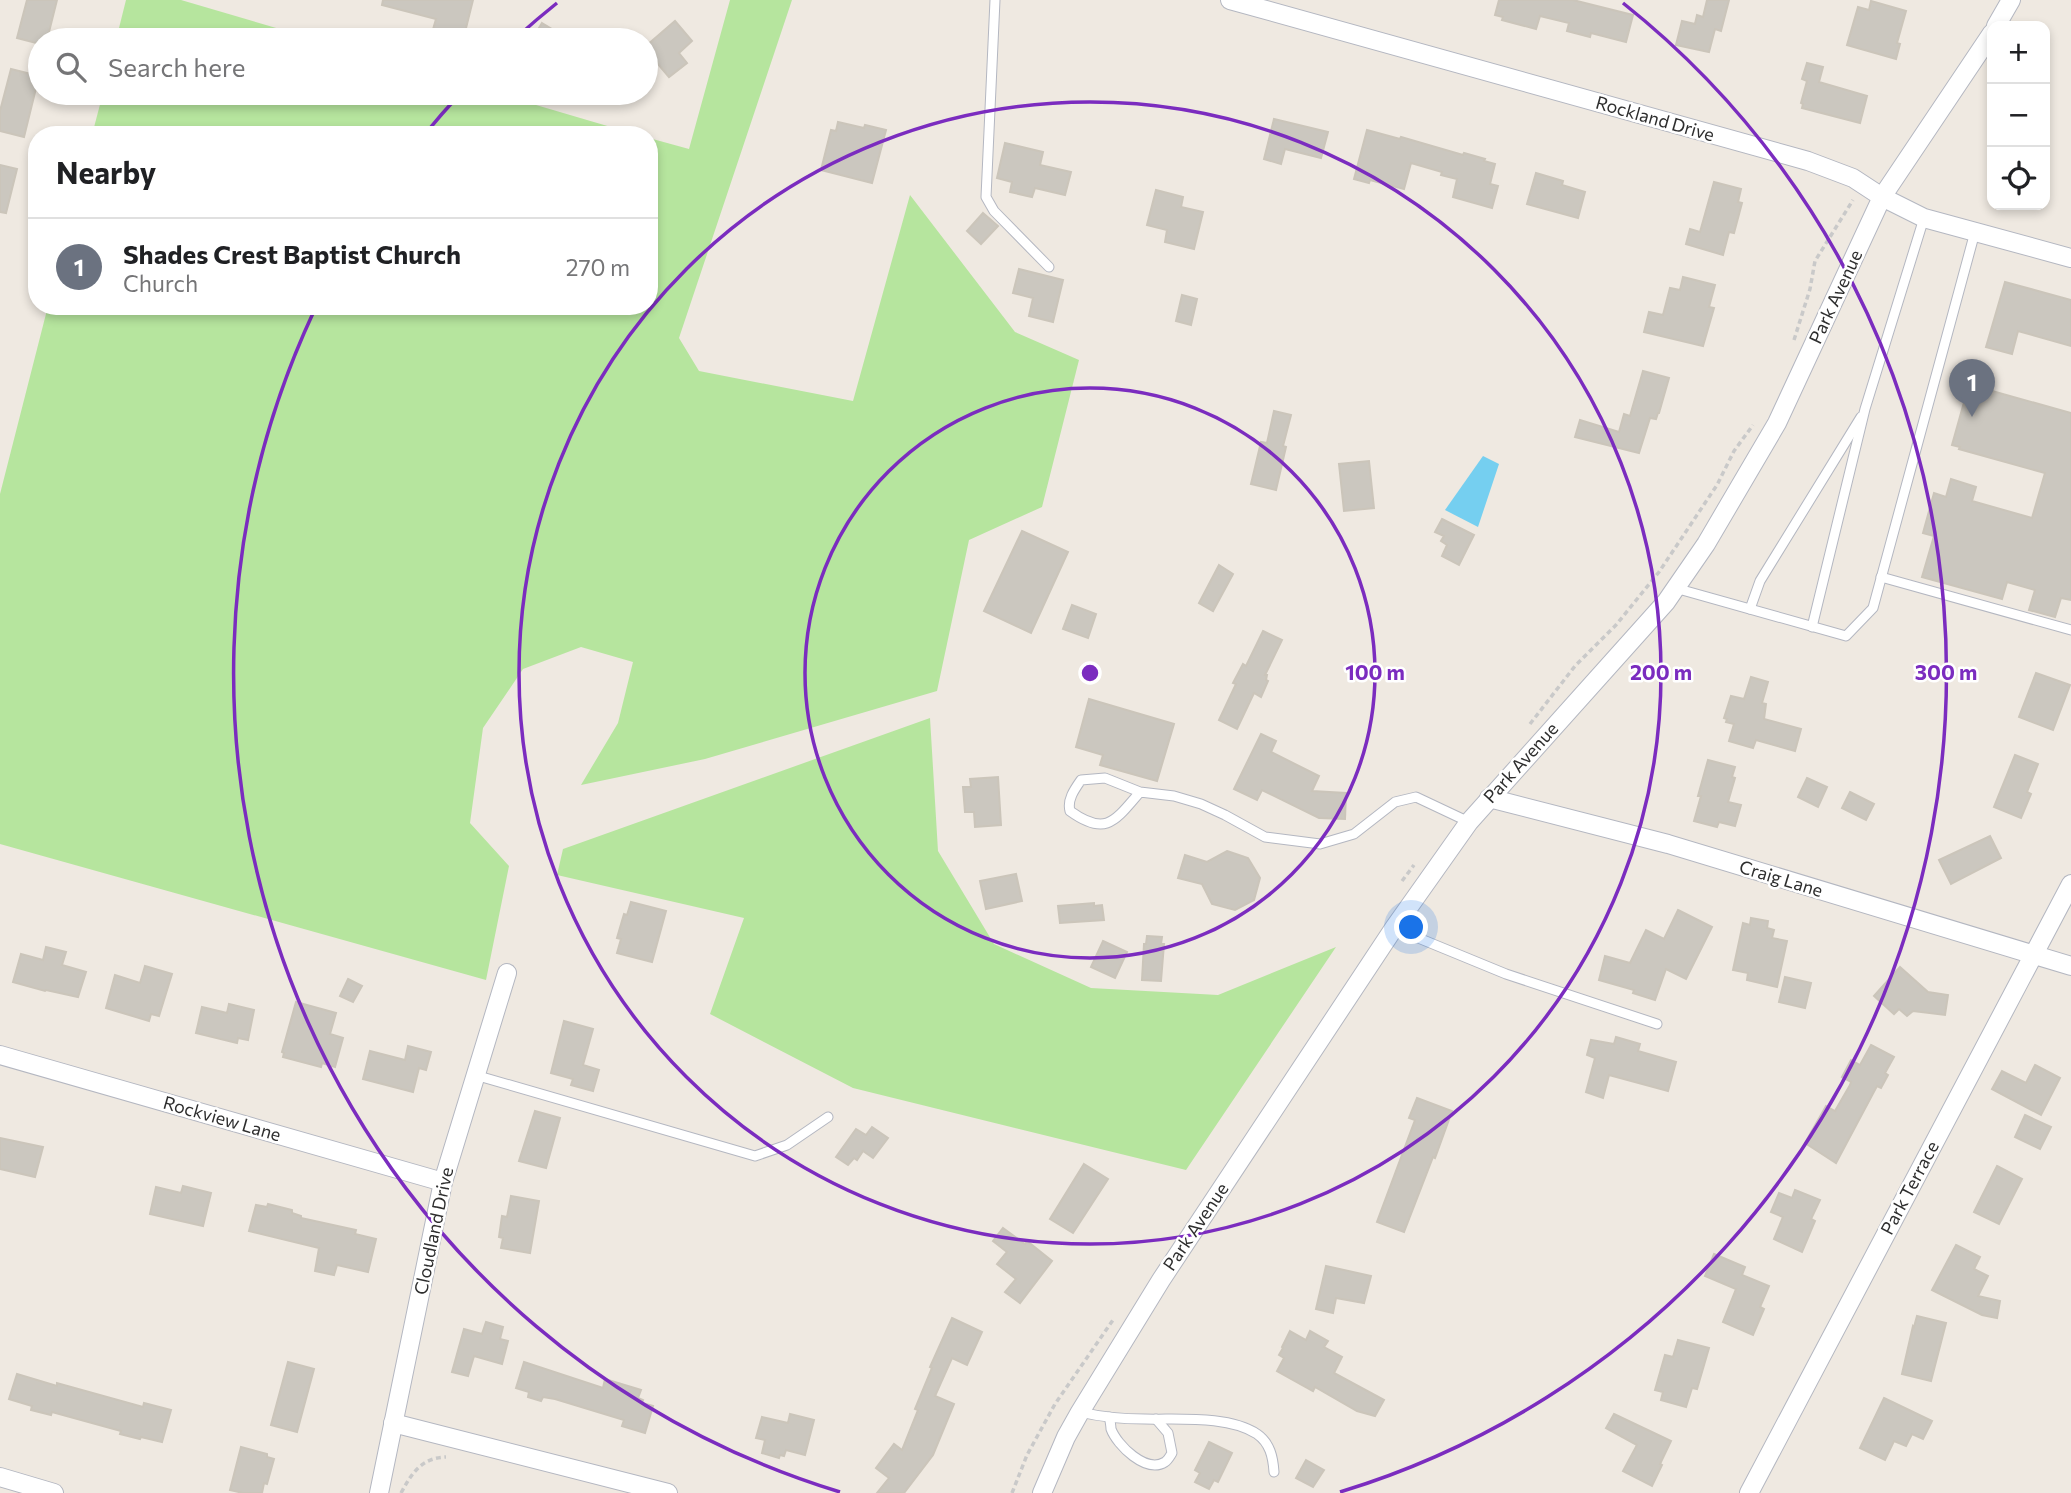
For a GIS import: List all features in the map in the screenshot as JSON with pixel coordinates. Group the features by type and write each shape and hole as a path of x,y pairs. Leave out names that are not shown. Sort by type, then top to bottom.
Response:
{"street":[{"name":"Rockland Drive","path":"1230,0 1808,161 1853,178 1882,197 1923,218 2071,258"},
{"path":"1999,21 2011,0"},
{"name":"Park Avenue","path":"1042,1493 1066,1437 1161,1279 1394,928 1469,822 1666,602 1706,544 1777,423 1882,197 1987,40"},
{"name":"Craig Lane","path":"1489,798 1668,844 2071,966"},
{"name":"Park Terrace","path":"1749,1493 2071,884"},
{"name":"Cloudland Drive","path":"379,1493 443,1182 507,973"},
{"name":"Rockview Lane","path":"0,1055 443,1182"},
{"path":"393,1423 668,1493"},
{"path":"0,1477 54,1493"}],"lane":[{"path":"995,0 986,197 994,211 1049,267"},
{"path":"1812,626 1865,409 1923,218"},
{"path":"1675,588 1846,636 1873,608 1975,232"},
{"path":"1750,609 1760,581 1865,409"},
{"path":"1881,577 2071,630"},
{"path":"1140,792 1118,818 1106,824 1092,824 1070,811 1073,791 1081,780 1104,778 1140,792 1174,796 1201,804 1265,837 1320,844 1353,834 1395,802 1416,797 1469,822"},
{"path":"1394,928 1506,974 1657,1024"},
{"path":"475,1075 755,1156 787,1145 828,1117"},
{"path":"1080,1412 1110,1418 1194,1419 1234,1425 1258,1434 1272,1452 1274,1472"},
{"path":"1110,1418 1111,1428 1118,1441 1141,1462 1155,1464 1165,1462 1172,1453 1168,1433 1156,1419"}],"path":[{"path":"1791,347 1810,289 1815,261 1863,184"},
{"path":"1526,729 1575,666 1616,625 1659,572 1717,485 1734,451 1756,421"},
{"path":"1400,885 1415,864"},
{"path":"1012,1493 1027,1455 1055,1405 1116,1315"},
{"path":"401,1493 412,1473 432,1458 446,1456"}],"green space":[{"path":"126,0 181,0 276,28 119,28"},
{"path":"730,0 792,0 679,338 699,371 853,401 910,195 1015,332 1079,360 1042,507 969,540 937,691 705,759 581,785 618,723 633,662 581,647 523,669 483,728 470,823 509,866 486,980 0,844 0,494 46,315 658,315 658,140 689,149"},
{"path":"100,105 536,105 607,126 94,126"},
{"path":"930,718 938,851 994,944 1091,988 1218,995 1336,947 1186,1170 853,1088 710,1014 744,918 557,875 563,849"}],"water":[{"path":"1483,456 1499,464 1478,527 1445,510"}],"building":[{"path":"27,0 57,0 50,28 28,28 28,41 17,38"},
{"path":"383,0 473,0 466,28 433,28 436,19 382,5"},
{"path":"1499,0 1573,0 1633,15 1626,42 1591,33 1590,37 1567,31 1569,23 1540,16 1536,29 1502,20 1503,17 1495,15"},
{"path":"1707,0 1729,0 1721,31 1715,29 1709,52 1676,45 1682,21 1695,24 1697,15 1703,17"},
{"path":"1871,1 1906,11 1897,43 1900,44 1896,59 1847,45 1858,7 1869,10"},
{"path":"675,21 692,41 679,53 687,63 669,77 658,64 658,36"},
{"path":"1807,63 1823,67 1819,82 1867,96 1860,123 1802,108 1807,81 1802,79"},
{"path":"11,69 28,73 28,105 32,105 24,137 0,131 0,111"},
{"path":"1274,119 1328,132 1321,158 1285,149 1281,164 1264,159"},
{"path":"838,122 886,130 872,183 821,170 831,130 836,131"},
{"path":"1367,130 1463,155 1464,153 1495,164 1490,184 1498,186 1492,208 1453,197 1457,179 1411,163 1404,189 1370,180 1369,183 1354,179"},
{"path":"1005,143 1043,152 1040,165 1071,172 1065,195 1035,188 1032,197 1010,192 1012,182 997,178"},
{"path":"0,165 17,169 6,213 0,212"},
{"path":"1536,173 1563,181 1562,185 1585,192 1578,218 1527,204"},
{"path":"1714,182 1741,189 1738,202 1742,203 1734,233 1729,232 1723,255 1686,244 1690,229 1700,232"},
{"path":"1156,190 1183,197 1181,207 1203,212 1194,249 1165,242 1167,230 1147,225"},
{"path":"983,213 998,226 981,244 967,231"},
{"path":"1019,269 1063,280 1053,322 1029,316 1033,298 1013,293"},
{"path":"1683,277 1715,285 1709,307 1714,308 1703,346 1644,332 1649,312 1663,315 1670,288 1680,290"},
{"path":"2005,282 2071,300 2071,346 2018,331 2012,354 1986,347"},
{"path":"1182,295 1197,299 1191,325 1176,321"},
{"path":"1643,371 1669,378 1659,413 1656,419 1650,418 1639,453 1575,437 1580,420 1619,432 1624,414 1630,416"},
{"path":"1970,381 1986,386 1985,389 2071,413 2071,600 2061,598 2055,617 2029,610 2035,590 2007,582 2002,599 1922,577 1934,536 1923,533 1934,493 1946,497 1951,479 1976,487 1972,501 2032,518 2045,473 1952,445"},
{"path":"1274,411 1291,415 1276,490 1251,484 1261,442 1267,443"},
{"path":"1369,461 1374,508 1344,511 1339,464"},
{"path":"1442,519 1474,535 1459,565 1442,556 1447,545 1441,541 1444,536 1435,532"},
{"path":"1022,531 1068,552 1031,633 984,611"},
{"path":"1219,565 1233,574 1213,611 1199,603"},
{"path":"1072,605 1096,614 1088,638 1063,629"},
{"path":"1263,631 1282,640 1265,675 1268,681 1261,697 1254,693 1237,729 1219,720 1236,684 1233,683 1243,664 1246,666"},
{"path":"2036,673 2070,685 2053,730 2019,717"},
{"path":"1751,677 1768,682 1762,703 1766,704 1764,719 1801,729 1795,751 1756,740 1753,748 1729,741 1734,724 1726,722 1727,719 1724,718 1731,696 1744,699"},
{"path":"1089,699 1174,724 1157,781 1100,765 1103,755 1076,747"},
{"path":"1261,734 1276,741 1271,752 1319,776 1312,791 1346,793 1345,819 1319,818 1262,790 1257,800 1234,789"},
{"path":"2015,755 2038,764 2027,792 2031,794 2021,818 1994,807"},
{"path":"1708,760 1735,767 1732,777 1735,778 1728,802 1741,805 1735,826 1719,822 1717,827 1694,821"},
{"path":"998,777 1001,825 975,827 974,812 965,812 963,787 971,787 970,779"},
{"path":"1807,778 1827,787 1818,807 1798,797"},
{"path":"1850,792 1874,804 1866,820 1842,808"},
{"path":"1990,836 2001,858 1951,884 1939,860"},
{"path":"1227,851 1248,858 1260,878 1254,900 1235,910 1212,904 1202,884 1178,878 1185,855 1207,862"},
{"path":"1016,874 1022,901 986,909 980,881"},
{"path":"631,902 666,911 652,962 617,953 621,939 617,938 624,914 627,915"},
{"path":"1094,903 1094,906 1102,905 1104,920 1060,923 1058,906"},
{"path":"1678,910 1712,927 1686,979 1666,969 1655,1000 1633,993 1634,990 1599,980 1605,956 1630,963 1646,930 1664,939"},
{"path":"1751,918 1768,921 1767,928 1774,930 1772,938 1787,941 1777,987 1747,980 1748,973 1733,970 1743,923 1750,925"},
{"path":"1147,936 1162,937 1161,944 1164,944 1161,981 1142,980"},
{"path":"1103,941 1127,952 1115,978 1091,967"},
{"path":"46,947 66,952 62,965 86,972 78,997 13,982 21,954 43,960"},
{"path":"145,966 172,974 159,1016 151,1014 149,1021 106,1008 115,975 140,983"},
{"path":"1900,967 1928,992 1948,995 1945,1015 1913,1011 1907,1016 1899,1009 1894,1014 1874,996"},
{"path":"1785,977 1811,983 1805,1008 1779,1002"},
{"path":"348,979 362,986 353,1002 340,996"},
{"path":"296,1002 336,1013 330,1034 343,1038 335,1067 322,1063 321,1067 283,1057 282,1052"},
{"path":"229,1004 254,1010 248,1040 238,1038 237,1043 196,1033 202,1007 227,1013"},
{"path":"564,1021 593,1029 583,1065 599,1070 593,1091 571,1085 573,1079 551,1073"},
{"path":"1616,1037 1640,1044 1638,1051 1676,1062 1668,1091 1609,1075 1603,1098 1586,1092 1595,1058 1587,1055 1591,1040 1614,1044"},
{"path":"1871,1045 1894,1057 1885,1073 1888,1075 1881,1088 1877,1086 1836,1163 1805,1143 1826,1106 1835,1111 1850,1085 1851,1082 1842,1077 1851,1060 1860,1065"},
{"path":"408,1046 431,1052 426,1070 419,1068 413,1092 363,1079 370,1051 405,1060"},
{"path":"2035,1065 2060,1078 2041,1115 1992,1089 2002,1071 2026,1083"},
{"path":"1417,1098 1452,1111 1404,1232 1377,1222 1415,1120 1409,1118"},
{"path":"535,1111 560,1118 546,1168 519,1161"},
{"path":"2025,1115 2051,1127 2040,1149 2015,1137"},
{"path":"872,1127 888,1138 873,1158 863,1151 857,1160 854,1158 848,1165 836,1157 856,1129 866,1135"},
{"path":"0,1138 43,1147 35,1177 0,1169"},
{"path":"1084,1164 1108,1179 1073,1233 1050,1219"},
{"path":"1997,1166 2022,1179 1999,1224 1974,1212"},
{"path":"183,1186 211,1193 203,1226 150,1214 156,1187 181,1193"},
{"path":"1795,1190 1820,1200 1811,1219 1815,1221 1802,1252 1774,1239 1783,1217 1771,1212 1779,1193 1792,1198"},
{"path":"511,1196 539,1201 530,1253 501,1248 503,1238 499,1237 502,1216 507,1217"},
{"path":"268,1204 292,1210 292,1213 301,1218 356,1230 355,1234 376,1239 368,1272 337,1265 334,1275 315,1271 319,1248 249,1231 256,1205 267,1207"},
{"path":"1003,1228 1025,1244 1027,1241 1052,1261 1020,1303 1005,1292 1016,1279 997,1264 1007,1252 993,1241"},
{"path":"1956,1245 1980,1257 1974,1269 1988,1276 1978,1296 2000,1301 1997,1318 1982,1315 1932,1290"},
{"path":"1714,1254 1745,1267 1742,1275 1769,1286 1760,1307 1764,1309 1753,1335 1723,1322 1736,1289 1705,1276"},
{"path":"1326,1266 1371,1276 1364,1303 1336,1298 1333,1313 1316,1309"},
{"path":"1917,1316 1946,1323 1931,1381 1902,1374"},
{"path":"952,1318 982,1332 967,1365 952,1358 935,1396 954,1404 933,1455 904,1493 877,1493 889,1478 876,1468 894,1444 902,1450 918,1410 915,1409 932,1368 930,1367"},
{"path":"486,1322 503,1327 500,1339 508,1341 502,1364 474,1356 468,1376 452,1372 464,1329 482,1334"},
{"path":"1290,1331 1306,1340 1310,1331 1328,1341 1324,1347 1342,1357 1334,1373 1384,1400 1375,1416 1357,1411 1315,1387 1313,1391 1277,1371 1284,1358 1279,1355"},
{"path":"1678,1340 1709,1348 1697,1389 1692,1388 1686,1407 1661,1400 1663,1392 1655,1390 1665,1355 1673,1357"},
{"path":"288,1362 314,1369 297,1432 271,1425"},
{"path":"524,1362 603,1388 605,1379 641,1390 638,1398 643,1400 642,1403 653,1406 645,1433 622,1426 624,1420 555,1399 543,1397 541,1401 528,1397 529,1392 516,1388"},
{"path":"17,1374 143,1407 144,1403 171,1410 162,1442 120,1434 121,1431 52,1412 51,1415 31,1410 32,1406 9,1399"},
{"path":"1884,1398 1932,1421 1923,1439 1912,1434 1906,1446 1894,1441 1885,1460 1860,1448"},
{"path":"790,1414 814,1420 805,1455 786,1450 784,1456 780,1455 779,1458 762,1453 765,1440 756,1438 762,1417 788,1423"},
{"path":"1614,1414 1671,1441 1652,1486 1623,1471 1637,1445 1606,1428"},
{"path":"1209,1442 1232,1453 1218,1482 1214,1480 1209,1489 1195,1482 1200,1473 1195,1470"},
{"path":"241,1447 267,1454 267,1457 274,1459 262,1493 230,1490"},
{"path":"1306,1460 1324,1470 1313,1487 1296,1478"}],"place":[{"name":"Shades Crest Baptist Church","path":"1972,417"}]}
